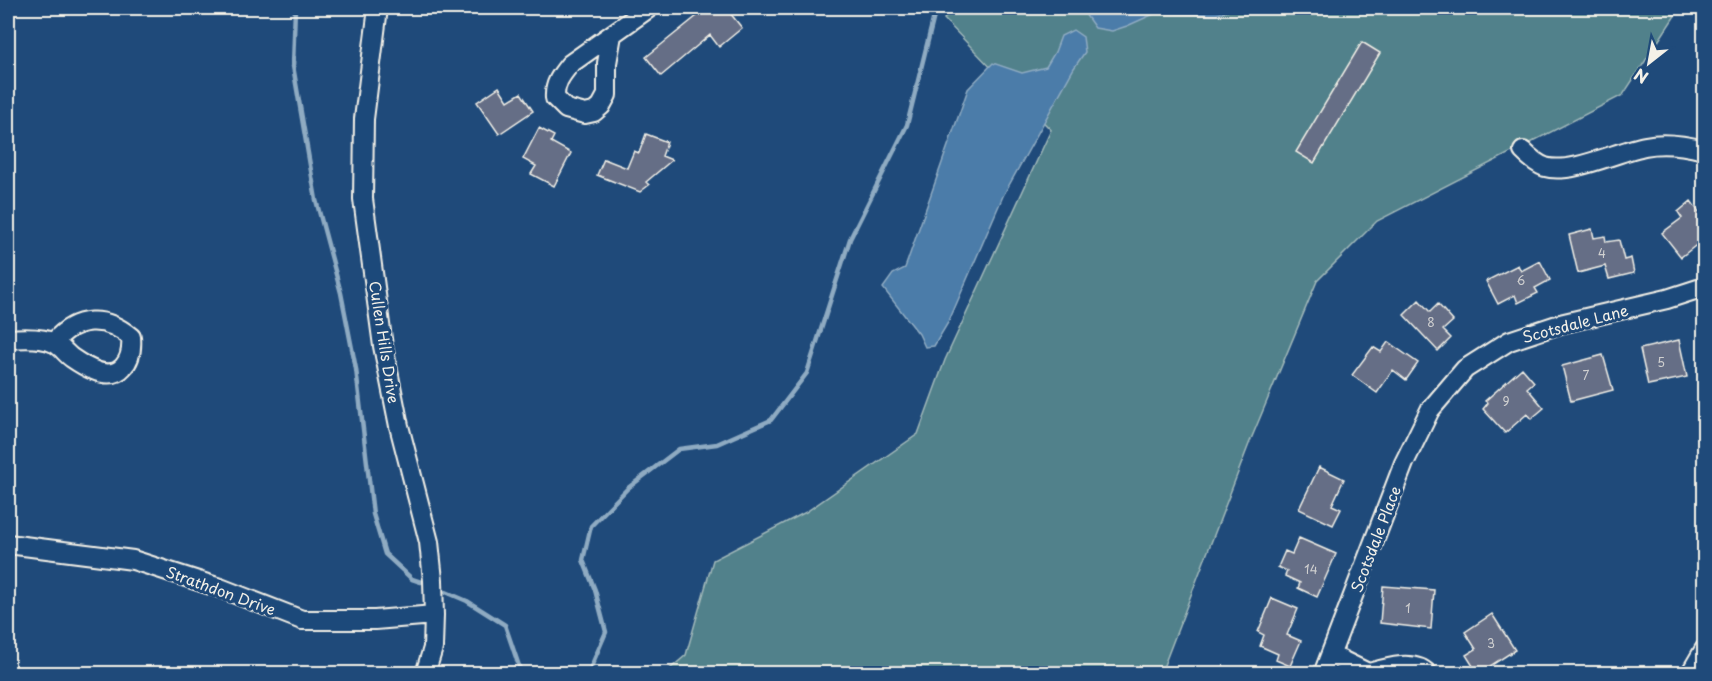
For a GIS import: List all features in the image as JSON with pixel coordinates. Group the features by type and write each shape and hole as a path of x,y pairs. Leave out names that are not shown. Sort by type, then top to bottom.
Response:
{"street":[{"name":"Cullen Hills Drive","path":"378,8 364,119 363,199 383,346 399,426 429,542 434,615 433,648 425,674"},
{"path":"612,35 649,8"},
{"path":"1523,151 1546,167 1570,168 1644,146 1680,144 1704,150"},
{"name":"Scotsdale Lane","path":"1432,407 1465,369 1509,341 1560,324 1667,299 1704,287"},
{"path":"8,339 23,338 54,342"},
{"name":"Scotsdale Place","path":"1323,674 1404,463 1432,407"},
{"name":"Strathdon Drive","path":"8,544 134,560 220,588 302,620 375,620 434,615"},
{"path":"1690,674 1704,650"},
{"path":"1331,656 1370,673 1389,667 1407,666 1424,670 1428,674"}],"green space":[{"path":"953,8 1680,8 1623,95 1377,221 1317,281 1249,444 1161,673 664,674 686,655 713,560 806,512 918,434 945,360 1051,130 944,19"}],"water":[{"path":"1086,8 1234,8 1216,15 1156,13 1112,31 1095,28 1085,14"},
{"path":"1073,30 1083,37 1085,52 1003,196 949,321 934,346 925,347 919,334 883,288 893,274 905,268 968,89 993,63 1022,73 1046,67 1061,36"}],"building":[{"path":"707,8 726,8 742,28 719,47 710,35 661,76 646,57"},
{"path":"1362,42 1380,53 1314,163 1296,152"},
{"path":"499,87 508,101 521,93 533,111 499,134 477,102"},
{"path":"539,128 554,136 551,142 571,153 554,186 531,174 536,166 523,159"},
{"path":"646,134 667,142 662,156 672,160 646,182 649,185 640,192 597,175 604,159 627,168 634,151 639,153"},
{"path":"1691,201 1704,219 1704,239 1681,257 1662,233 1682,218 1678,212"},
{"path":"1592,229 1594,238 1605,236 1606,242 1619,240 1624,260 1631,258 1634,273 1609,279 1605,266 1578,273 1569,235"},
{"path":"1540,261 1550,280 1535,288 1538,293 1518,303 1515,295 1498,304 1486,281 1518,265 1521,271"},
{"path":"1419,300 1430,312 1438,304 1453,321 1443,330 1451,338 1438,351 1404,315"},
{"path":"1679,340 1687,377 1648,385 1640,349"},
{"path":"1388,342 1418,363 1406,380 1393,370 1377,393 1352,375 1373,347 1381,352"},
{"path":"1603,355 1613,390 1571,401 1562,366"},
{"path":"1522,368 1534,382 1527,388 1544,408 1531,419 1527,414 1505,433 1483,409 1488,403 1485,401"},
{"path":"1319,467 1344,479 1332,505 1341,509 1333,525 1299,509"},
{"path":"1299,538 1336,554 1317,597 1298,588 1300,583 1285,576 1287,571 1278,567 1285,551 1292,554"},
{"path":"1383,586 1434,590 1431,629 1380,623"},
{"path":"1272,598 1298,609 1287,635 1301,641 1290,666 1276,660 1278,654 1260,646 1264,635 1258,632"},
{"path":"1492,614 1515,650 1478,674 1466,655 1476,649 1465,632"}],"waterway":[{"path":"295,8 293,66 316,200 341,293 356,369 373,514 385,554 412,579 421,582"},
{"path":"588,674 606,632 595,590 583,560 591,526 628,488 679,449 717,444 771,420 807,373 850,239 907,125 936,8"},
{"path":"446,592 467,601 505,625 520,669 518,674"}]}
